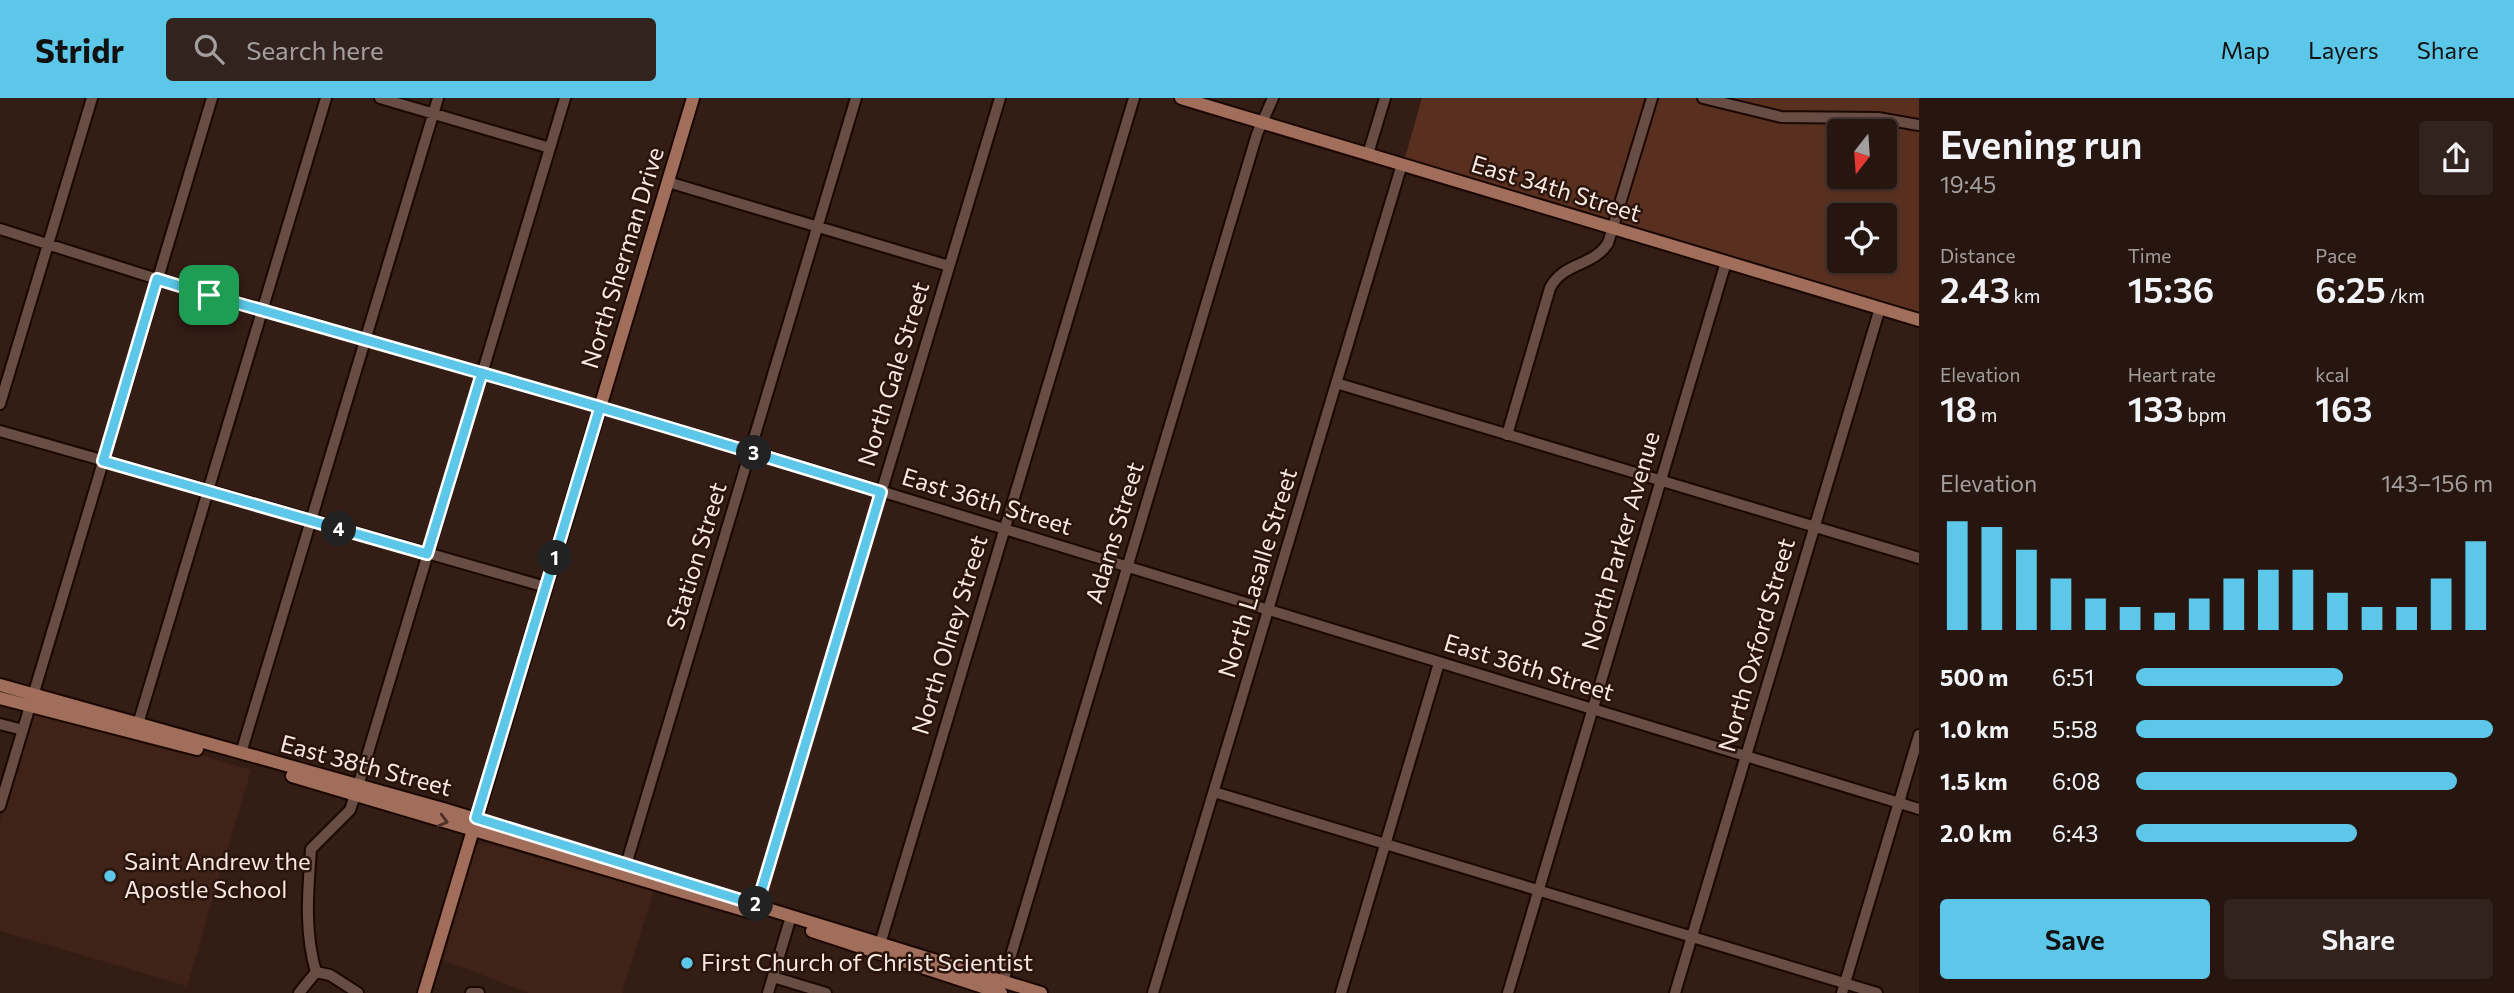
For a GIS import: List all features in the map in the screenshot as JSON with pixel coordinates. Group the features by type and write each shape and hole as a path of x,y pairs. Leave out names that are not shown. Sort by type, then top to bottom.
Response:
{"main road":[{"name":"North Sherman Drive","path":"424,993 693,98"},
{"name":"East 34th Street","path":"1181,98 1919,320"},
{"name":"East 38th Street","path":"0,685 32,701 191,747 625,864 880,944 998,990"},
{"name":"East 38th Street","path":"0,698 32,701 138,724 356,790"},
{"name":"East 38th Street","path":"474,824 998,990 1041,993"}],"street":[{"path":"0,404 92,98"},
{"path":"0,806 212,98"},
{"path":"138,724 326,98"},
{"path":"380,98 550,148"},
{"path":"241,753 439,98"},
{"path":"316,972 307,919 311,849 350,810 565,98"},
{"name":"Station Street","path":"625,864 856,98"},
{"name":"North Gale Street","path":"757,905 1000,98"},
{"name":"North Olney Street","path":"880,944 1134,98"},
{"name":"Adams Street","path":"998,990 1262,122 1273,98"},
{"path":"1368,154 1385,98"},
{"path":"1507,435 1552,284 1564,270 1591,260 1608,243 1652,98"},
{"path":"1703,98 1782,117 1878,118 1919,125"},
{"name":"North Lasalle Street","path":"1153,993 1402,164"},
{"path":"668,182 948,266"},
{"name":"East 36th Street","path":"0,229 157,279 600,407 1128,566 1919,809"},
{"name":"North Parker Avenue","path":"1508,993 1726,262"},
{"name":"North Oxford Street","path":"1675,993 1880,308"},
{"path":"1336,383 1919,558"},
{"path":"0,431 546,587"},
{"path":"1340,993 1439,663"},
{"path":"0,724 23,730"},
{"path":"1843,988 1919,735"},
{"path":"1214,792 1692,937 1843,988 1877,993"},
{"path":"768,993 789,923"},
{"path":"299,993 316,972"},
{"path":"316,972 330,975 358,993"},
{"path":"773,977 827,993"},
{"path":"471,993 479,993"}],"shaded area":[{"path":"1422,98 1919,98 1919,312 1405,158"},
{"name":"Saint Andrew the Apostle School","path":"37,707 251,770 187,986 0,931 0,821 33,709"},
{"path":"486,843 654,890 622,993 529,993 443,960 476,845"}],"place":[{"name":"Saint Andrew the Apostle School","path":"110,876"},
{"name":"First Church of Christ Scientist","path":"687,963"}],"route":[{"path":"209,295 157,279 103,461 427,554 482,373 600,407 881,492 757,905 476,818 600,407 366,339 209,295"}]}
